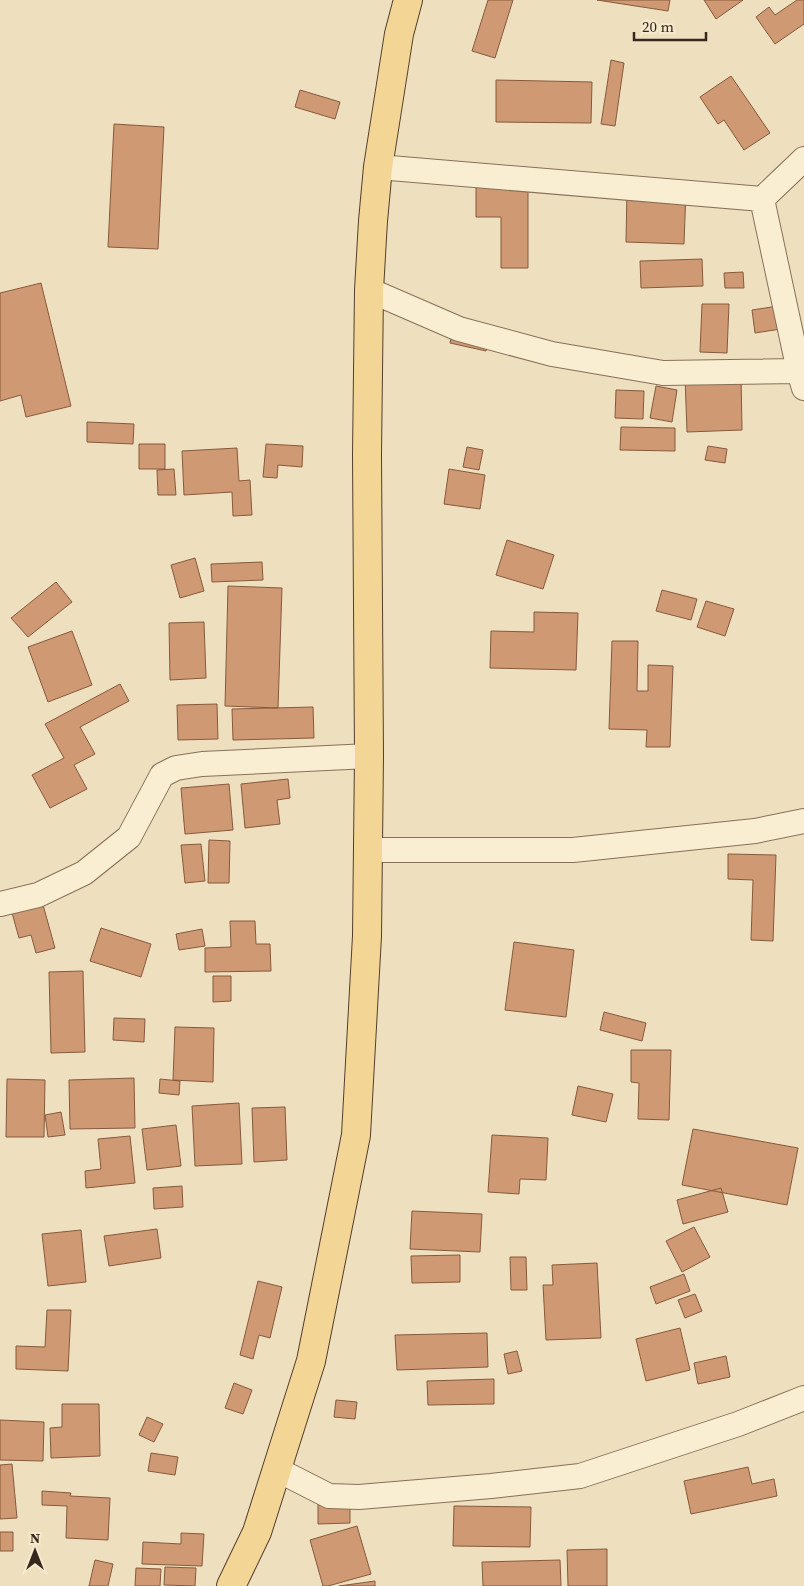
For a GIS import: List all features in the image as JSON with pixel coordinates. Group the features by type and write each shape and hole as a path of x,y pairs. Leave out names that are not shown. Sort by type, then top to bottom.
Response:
{"main road":[{"path":"231,1586 257,1532 311,1361 356,1135 367,936 367,444 369,290 378,167 400,34 408,0"}],"street":[{"path":"378,167 762,199 804,158"},
{"path":"369,290 459,329 552,354 663,373 802,378 762,199"},
{"path":"0,904 38,895 84,873 129,837 162,775 176,768 202,764 368,756"},
{"path":"368,850 573,850 755,831 804,821"},
{"path":"276,1469 329,1496 359,1497 491,1486 580,1476 738,1424 804,1398"}],"building":[{"path":"488,0 513,0 495,58 472,51"},
{"path":"597,0 670,0 668,11"},
{"path":"704,0 743,0 716,19"},
{"path":"797,0 804,0 804,24 775,44 756,17 769,7 775,15"},
{"path":"611,60 624,63 615,126 601,124"},
{"path":"731,76 770,133 744,150 724,120 718,124 700,97"},
{"path":"496,80 592,82 591,123 496,122"},
{"path":"300,90 340,102 335,119 295,107"},
{"path":"114,124 164,127 158,249 108,247"},
{"path":"476,184 528,184 528,268 501,268 501,217 476,217"},
{"path":"627,188 686,189 684,244 626,242"},
{"path":"702,259 703,286 641,288 640,261"},
{"path":"743,272 744,288 725,288 724,273"},
{"path":"41,283 71,406 26,417 21,395 0,401 0,293"},
{"path":"702,304 729,304 727,353 700,352"},
{"path":"778,306 781,329 755,333 752,310"},
{"path":"454,324 490,333 486,351 450,343"},
{"path":"741,375 742,430 687,432 685,377"},
{"path":"656,386 677,390 672,422 650,418"},
{"path":"616,390 644,391 643,419 615,418"},
{"path":"87,422 134,424 133,444 87,442"},
{"path":"621,427 675,428 675,451 620,450"},
{"path":"139,444 165,444 165,469 139,469"},
{"path":"266,444 303,446 302,467 278,465 277,478 263,477"},
{"path":"708,446 727,449 725,463 705,460"},
{"path":"467,447 483,450 479,470 463,467"},
{"path":"237,448 239,481 250,480 252,515 233,516 232,492 184,495 182,451"},
{"path":"174,469 176,495 158,495 157,470"},
{"path":"449,469 485,475 480,509 444,504"},
{"path":"507,540 554,555 543,589 496,575"},
{"path":"195,558 204,591 180,598 171,565"},
{"path":"262,562 263,580 212,582 211,564"},
{"path":"56,582 72,602 28,637 11,618"},
{"path":"228,586 282,588 278,708 225,706"},
{"path":"662,590 697,599 691,620 656,611"},
{"path":"706,601 734,609 725,636 697,627"},
{"path":"534,612 578,613 576,670 490,668 491,631 534,632"},
{"path":"204,622 206,678 170,680 169,623"},
{"path":"72,631 92,685 48,702 28,647"},
{"path":"612,641 638,641 637,691 648,691 648,665 673,666 670,747 646,747 647,730 609,729"},
{"path":"120,684 129,701 80,727 95,754 74,765 87,789 50,808 32,775 64,758 45,724"},
{"path":"217,704 218,739 178,740 177,705"},
{"path":"313,707 314,738 233,740 232,709"},
{"path":"288,779 290,798 277,800 280,824 245,828 241,784"},
{"path":"229,784 233,830 185,834 181,788"},
{"path":"209,840 230,841 229,883 208,883"},
{"path":"201,844 205,881 185,883 181,845"},
{"path":"728,854 776,855 773,941 751,940 753,880 728,879"},
{"path":"40,894 55,948 36,953 31,935 19,938 9,902"},
{"path":"230,921 255,921 256,944 270,944 271,971 205,972 205,948 231,947"},
{"path":"101,928 151,944 141,977 90,961"},
{"path":"202,929 205,946 179,950 176,934"},
{"path":"514,942 574,950 566,1017 505,1010"},
{"path":"83,971 85,1052 51,1053 49,972"},
{"path":"213,976 231,976 231,1001 213,1002"},
{"path":"604,1012 646,1023 642,1041 600,1030"},
{"path":"114,1018 145,1019 144,1042 113,1040"},
{"path":"175,1027 214,1028 213,1082 173,1080"},
{"path":"631,1050 671,1050 669,1120 638,1119 639,1083 631,1082"},
{"path":"134,1078 135,1128 70,1129 69,1080"},
{"path":"7,1079 45,1080 44,1137 6,1137"},
{"path":"160,1079 180,1081 179,1095 159,1093"},
{"path":"578,1086 613,1094 606,1122 572,1115"},
{"path":"239,1103 242,1164 195,1166 192,1106"},
{"path":"285,1107 287,1160 254,1162 252,1108"},
{"path":"61,1112 65,1135 48,1137 45,1115"},
{"path":"176,1125 181,1166 147,1170 142,1129"},
{"path":"693,1129 798,1148 787,1205 682,1185"},
{"path":"492,1135 548,1138 546,1180 520,1179 519,1194 488,1192"},
{"path":"130,1136 135,1183 86,1188 85,1171 101,1169 98,1139"},
{"path":"182,1186 183,1207 154,1209 153,1188"},
{"path":"721,1188 728,1212 683,1224 677,1200"},
{"path":"412,1211 482,1214 480,1252 410,1249"},
{"path":"694,1227 710,1257 682,1272 666,1241"},
{"path":"157,1229 161,1258 109,1266 104,1236"},
{"path":"81,1230 86,1282 48,1286 42,1234"},
{"path":"460,1255 460,1282 412,1283 411,1256"},
{"path":"510,1257 526,1257 527,1290 511,1290"},
{"path":"597,1263 601,1338 546,1340 543,1285 553,1285 552,1265"},
{"path":"684,1274 690,1291 656,1304 650,1287"},
{"path":"258,1281 282,1287 270,1338 259,1335 253,1359 240,1355"},
{"path":"695,1294 702,1311 685,1318 678,1300"},
{"path":"47,1310 71,1310 68,1371 16,1369 16,1346 45,1347"},
{"path":"680,1328 690,1370 646,1381 636,1339"},
{"path":"487,1333 488,1367 397,1370 395,1335"},
{"path":"517,1351 522,1371 508,1374 504,1354"},
{"path":"726,1356 730,1377 698,1384 694,1363"},
{"path":"494,1379 494,1404 428,1405 427,1381"},
{"path":"234,1383 252,1390 243,1414 225,1408"},
{"path":"336,1400 357,1402 355,1419 334,1417"},
{"path":"62,1404 99,1404 100,1456 51,1458 50,1428 62,1427"},
{"path":"147,1417 163,1424 154,1442 139,1435"},
{"path":"0,1420 44,1422 43,1461 0,1460"},
{"path":"151,1453 178,1457 175,1475 148,1471"},
{"path":"12,1464 17,1518 0,1519 0,1465"},
{"path":"748,1467 752,1484 774,1479 777,1496 691,1514 684,1481"},
{"path":"42,1491 71,1493 70,1496 110,1498 108,1540 66,1538 67,1506 42,1505"},
{"path":"350,1501 350,1523 318,1524 318,1502"},
{"path":"454,1506 531,1507 530,1547 453,1546"},
{"path":"357,1526 371,1574 323,1586 310,1540"},
{"path":"0,1532 13,1532 13,1551 0,1551"},
{"path":"181,1533 204,1534 202,1566 142,1564 143,1542 181,1544"},
{"path":"607,1549 607,1586 568,1586 567,1550"},
{"path":"95,1560 113,1564 108,1586 89,1586"},
{"path":"560,1560 561,1586 483,1586 482,1562"},
{"path":"165,1567 196,1568 195,1586 164,1585"},
{"path":"136,1568 161,1569 160,1586 135,1586"},
{"path":"375,1581 375,1586 339,1586"}]}
